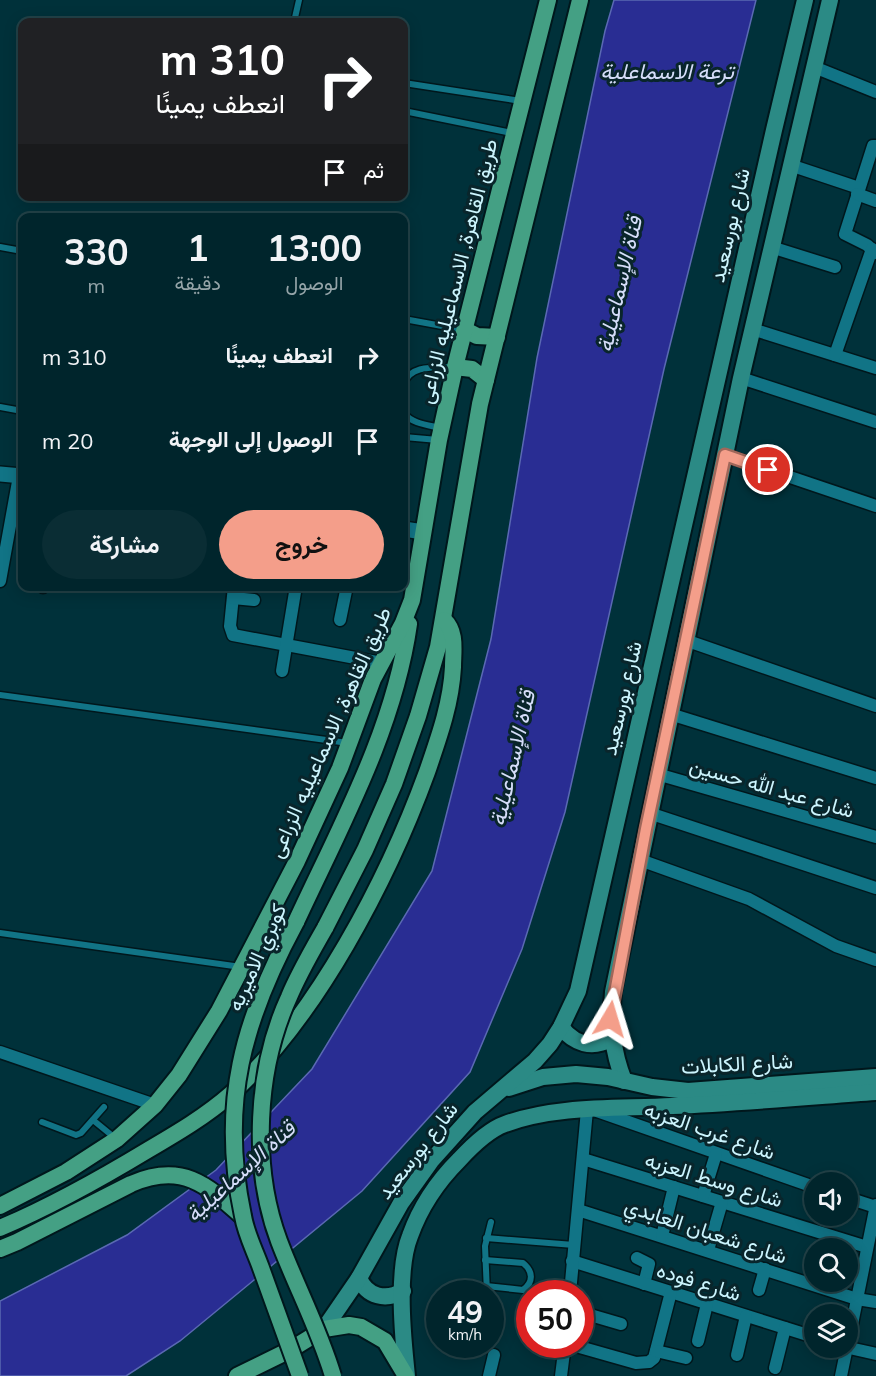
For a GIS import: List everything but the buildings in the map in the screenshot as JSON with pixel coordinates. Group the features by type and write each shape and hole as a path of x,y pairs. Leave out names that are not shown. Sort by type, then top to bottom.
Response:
{"main road":[{"name":"طريق القاهرة, الاسماعيليه الزراعى","path":"0,1206 102,1150 155,1105 200,1043 242,967 319,815 373,679 403,623 412,600 440,434 455,367 548,0"},
{"path":"333,1376 278,1239 268,1204 263,1168 261,1123 266,1075 275,1034 288,998 365,850 394,784 418,716 444,620 486,380 580,0"},
{"name":"شارع بورسعيد","path":"324,1329 359,1278 387,1226 421,1175 460,1128 535,1061 561,1027 583,974 763,176 805,0"},
{"path":"624,1081 611,1039 610,1019 614,992 657,774 741,378 830,0"},
{"path":"465,330 483,338 497,337"},
{"path":"455,367 472,369 486,380"},
{"name":"كوبري الاميريه","path":"300,1376 243,1217 234,1150 233,1107 241,1058 258,1001 373,753 400,669 412,600"},
{"path":"0,1228 103,1177 188,1126 230,1095 261,1065 288,1030 348,940 381,878 421,786 442,728 452,679 453,639 450,627 444,620"},
{"path":"561,1027 572,1039 588,1045 596,1045 611,1039"},
{"name":"شارع الكابلات","path":"496,1094 527,1081 559,1075 592,1075 652,1087 688,1091 876,1077"},
{"name":"شارع الكابلات","path":"406,1376 403,1291 409,1237 431,1195 466,1152 504,1125 548,1114 590,1110 876,1092"},
{"path":"0,1249 131,1184 148,1177 166,1174 185,1176 203,1183 243,1217"},
{"path":"359,1278 368,1291 380,1296 392,1296 403,1291"},
{"path":"237,1376 290,1350 324,1329 349,1325 361,1327 385,1341 406,1376"}],"street":[{"path":"814,67 876,92"},
{"path":"835,355 874,251 844,234 874,146"},
{"path":"790,165 858,191 876,201"},
{"path":"771,247 836,267"},
{"path":"752,329 876,368"},
{"path":"741,378 876,422"},
{"path":"725,455 876,506"},
{"path":"0,474 18,476"},
{"path":"0,581 18,491"},
{"path":"408,530 423,532"},
{"path":"282,671 295,591"},
{"path":"340,620 346,591"},
{"path":"254,600 234,592 230,631 237,637 382,663"},
{"path":"685,640 876,705"},
{"path":"670,714 876,778"},
{"name":"شارع عبد الله حسين","path":"657,774 876,837"},
{"path":"649,813 876,888"},
{"path":"640,860 749,899 836,946 876,960"},
{"path":"0,1052 155,1105"},
{"path":"571,1280 590,1110"},
{"name":"شارع غرب العزبه","path":"590,1110 804,1184"},
{"path":"703,1196 716,1154"},
{"name":"شارع وسط العزبه","path":"583,1159 722,1202 871,1241"},
{"path":"662,1236 674,1187"},
{"path":"856,1304 871,1241 876,1206 858,1201"},
{"path":"708,1250 722,1202"},
{"name":"شارع شعبان العابدي","path":"578,1210 857,1299 876,1302"},
{"path":"637,1258 649,1264 644,1284"},
{"name":"شارع فوده","path":"572,1261 804,1334"},
{"path":"759,1290 765,1269"},
{"path":"594,1351 642,1364 649,1362 656,1351 671,1292"},
{"path":"698,1341 707,1304"},
{"path":"594,1316 621,1324"},
{"path":"737,1355 746,1316"},
{"path":"775,1368 785,1328"},
{"path":"858,1349 876,1354"},
{"path":"656,1351 686,1359"},
{"path":"489,1376 493,1358"},
{"path":"561,1376 564,1358"},
{"path":"841,1376 845,1358"}],"lane":[{"path":"295,18 299,0"},
{"path":"408,84 522,101"},
{"path":"408,112 514,134"},
{"path":"0,247 18,250"},
{"path":"408,321 465,330"},
{"path":"408,377 418,370 455,367"},
{"path":"0,407 18,410"},
{"path":"408,418 440,434"},
{"path":"408,437 440,434"},
{"path":"0,695 349,743"},
{"path":"0,933 242,967"},
{"path":"42,1122 76,1135 104,1107"},
{"path":"93,1119 117,1139"},
{"path":"486,1280 486,1238 491,1222"},
{"path":"486,1238 574,1245"},
{"path":"485,1260 523,1263 527,1266 531,1282 523,1290 504,1290"}],"water":[{"name":"ترعة الاسماعلية","path":"614,0 756,0 664,369 565,812 522,949 470,1072 362,1191 180,1341 126,1376 0,1376 0,1301 127,1235 216,1170 312,1069 432,871 491,639 537,358 605,31"}],"route":[{"path":"610,1019 646,829 725,455 768,470"}],"water label":[{"name":"قناة الإسماعيلية","path":"619,284"},
{"name":"قناة الإسماعيلية","path":"512,758"},
{"name":"قناة الإسماعيلية","path":"240,1171"}]}
